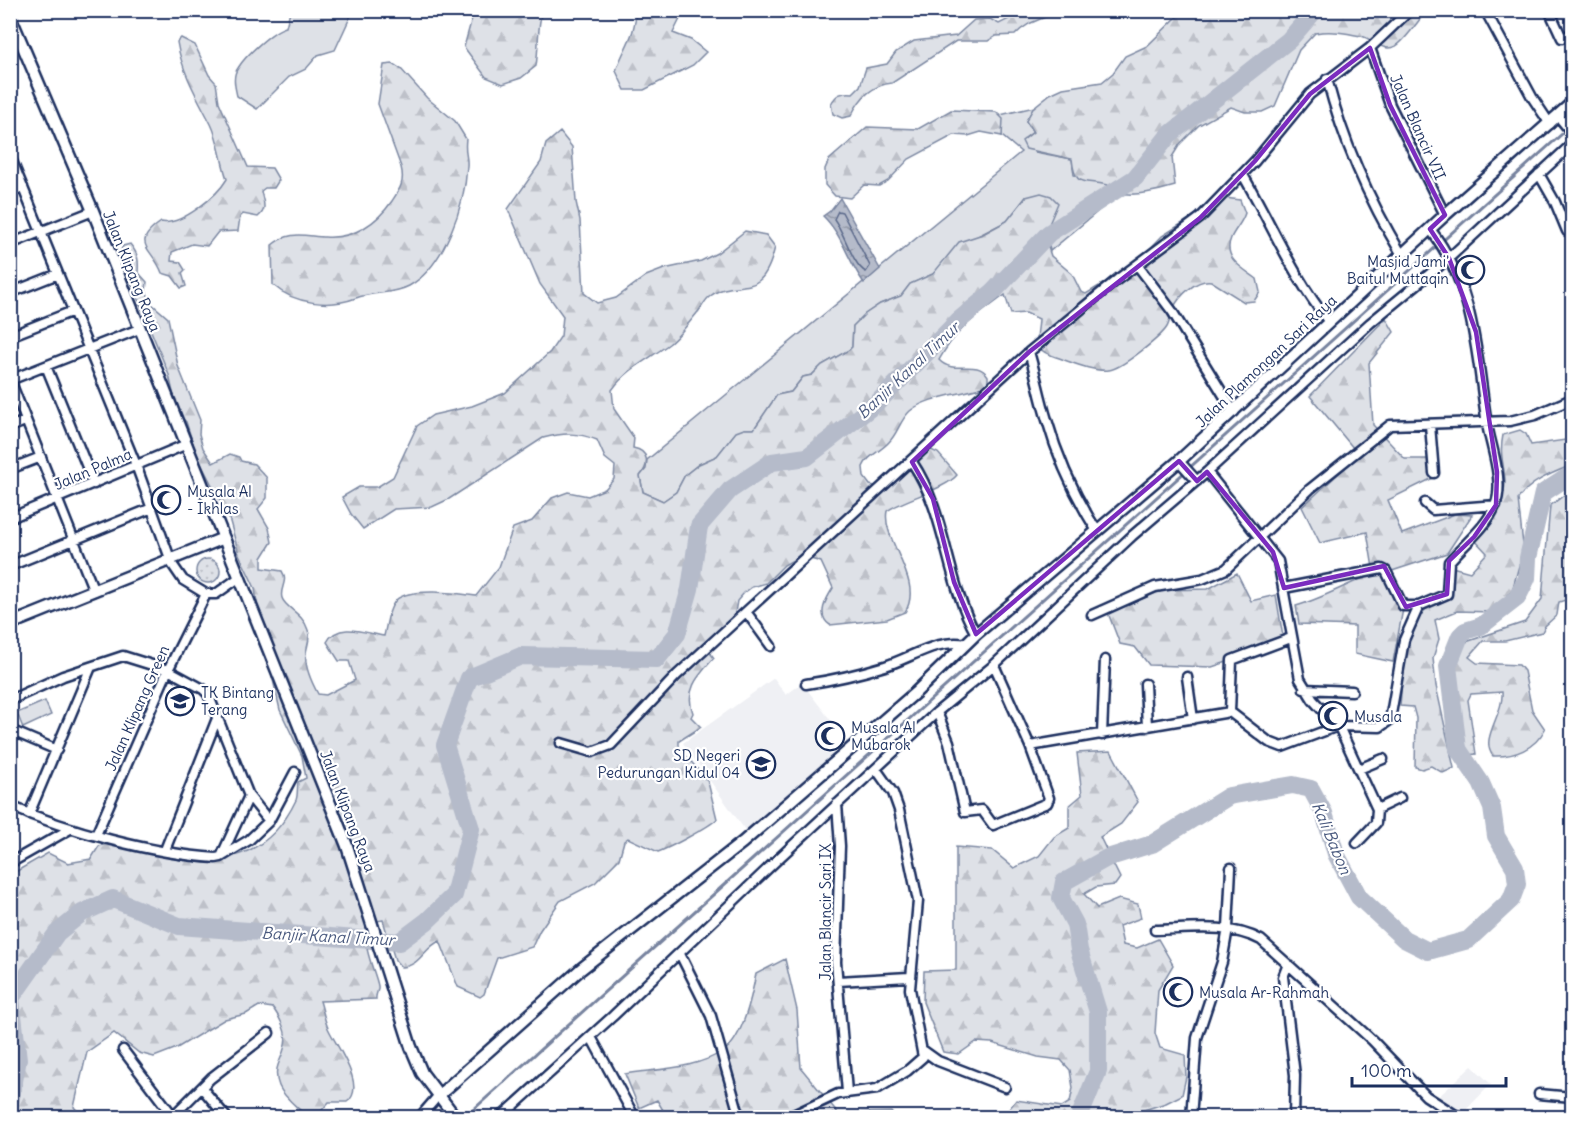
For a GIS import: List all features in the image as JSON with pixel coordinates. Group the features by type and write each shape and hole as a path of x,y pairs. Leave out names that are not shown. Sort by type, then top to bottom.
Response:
{"street":[{"path":"561,743 592,752 611,745 677,675 747,613 865,500 912,462 1029,352 1183,233 1243,175 1287,119 1327,79 1370,48 1410,10"},
{"path":"1485,10 1532,97 1572,133"},
{"path":"1549,10 1562,38 1572,34"},
{"name":"Jalan Klipang Raya","path":"10,16 93,211 347,846 411,1047 422,1073 456,1118"},
{"name":"Jalan Blancir VII","path":"1370,48 1390,105 1445,215"},
{"path":"1327,79 1340,130 1386,229 1402,255"},
{"name":"Jalan Plamongan Sari Raya","path":"442,1100 581,969 743,842 915,693 976,634 1167,472 1181,463 1329,322 1402,255 1432,232 1445,215 1557,121 1572,103"},
{"path":"500,1118 591,1037 937,712 994,665 1132,536 1207,472 1371,323 1449,258 1572,144"},
{"path":"10,156 43,232 136,465 171,560 183,580 206,594 216,594 240,577"},
{"path":"1539,174 1550,189 1567,231"},
{"path":"1243,175 1307,293 1329,322"},
{"path":"10,192 23,187"},
{"path":"10,244 93,211"},
{"path":"1284,588 1382,568 1386,571 1403,606 1419,606 1447,594 1449,562 1474,537 1496,505 1497,472 1487,424 1476,332 1449,258 1432,232"},
{"path":"1138,266 1172,311 1234,412"},
{"path":"10,293 58,274"},
{"path":"10,336 73,311"},
{"path":"94,591 10,380 139,329"},
{"path":"1029,352 1047,421 1064,467 1076,498 1097,531"},
{"path":"46,366 94,484"},
{"path":"1092,615 1155,587 1202,579 1226,569 1310,489 1384,429 1399,423 1487,424 1535,415 1572,399"},
{"path":"10,427 25,421"},
{"path":"1430,425 1434,474"},
{"name":"Jalan Palma","path":"10,518 187,444"},
{"path":"10,470 41,457"},
{"path":"912,462 933,499 954,582 976,634"},
{"path":"1181,463 1197,480"},
{"path":"1207,472 1278,561 1291,638 1304,689 1338,726 1377,809 1376,823 1357,843"},
{"path":"1425,503 1433,510 1496,505"},
{"path":"10,566 76,542 152,508"},
{"path":"10,624 224,538"},
{"name":"Jalan Klipang Green","path":"96,835 168,670 206,594"},
{"path":"1030,746 1230,712 1269,742 1282,747 1338,726 1380,727 1390,720 1404,640 1419,606"},
{"path":"747,613 771,646"},
{"path":"1230,712 1232,660 1291,638"},
{"path":"806,684 842,678 887,666 942,644 966,644"},
{"path":"10,700 123,656 168,670 206,691 249,796 269,820"},
{"path":"1102,735 1105,660"},
{"path":"937,712 949,742 965,812 982,810 993,825 1048,801 1030,746 994,665"},
{"path":"29,814 91,667"},
{"path":"1187,677 1193,719"},
{"path":"1145,684 1148,727"},
{"path":"1304,689 1353,691"},
{"path":"165,850 218,716"},
{"path":"10,730 57,750"},
{"path":"1359,769 1383,759"},
{"path":"787,1118 847,1092 877,1089 918,1063 923,1057 924,1051 912,1005 909,977 918,901 899,810 893,793 876,769"},
{"path":"10,806 70,829 165,850 220,857 249,840 269,820 295,772"},
{"path":"220,857 249,796"},
{"path":"1377,809 1400,798"},
{"name":"Jalan Blancir Sari IX","path":"837,804 840,846 838,981 847,1092"},
{"path":"10,863 70,829"},
{"path":"1191,1118 1197,1038 1222,962 1228,928 1230,868"},
{"path":"1155,930 1228,928 1262,940 1372,1040 1426,1096 1460,1118"},
{"path":"680,954 711,1016 740,1118"},
{"path":"1288,964 1283,977 1295,1075 1294,1118"},
{"path":"838,981 909,977"},
{"path":"123,1050 172,1117 219,1071 269,1033"},
{"path":"591,1037 635,1118"},
{"path":"924,1051 938,1061 1005,1087"},
{"path":"202,1088 227,1118"},
{"path":"1539,1094 1572,1097"},
{"path":"419,1118 442,1100"}],"highlighted area":[{"path":"1370,48 1390,105 1445,215 1430,229 1449,258 1476,332 1497,472 1496,505 1474,537 1449,561 1447,594 1406,607 1384,566 1284,588 1273,552 1207,472 1197,481 1179,461 976,634 954,582 933,499 912,462 1029,352 1200,218 1255,161 1310,94"}],"shaded area":[{"name":"SD Negeri Pedurungan Kidul 04","path":"774,678 786,695 802,683 849,744 745,830 683,743"},
{"path":"1472,1066 1491,1084 1461,1115 1437,1098"}],"green space":[{"path":"290,11 353,11 335,50 318,55 306,69 289,77 257,109 237,96 234,82 236,71 260,44 286,27"},
{"path":"474,11 542,11 536,66 521,78 503,84 486,77 464,47"},
{"path":"636,11 691,11 681,17 673,33 691,40 706,52 693,65 644,90 625,90 616,71 632,35"},
{"path":"1025,11 1058,11 1030,23 1015,35 996,36 988,41 956,41 892,83 872,90 862,99 851,116 842,118 833,114 831,104 833,101 839,94 853,93 860,86 866,68 887,64 896,52 914,41 956,36 974,20 990,19 999,24"},
{"path":"1183,11 1426,11 1403,40 1391,48 1382,47 1355,35 1333,32 1315,33 1299,50 1275,106 1262,112 1245,112 1231,107 1199,125 1180,144 1172,157 1175,186 1147,193 1124,194 1109,186 1078,179 1072,159 1026,149 1022,141 1033,132 1026,121 1034,107 1050,94 1063,88 1102,82 1113,73 1125,56 1147,46"},
{"path":"181,38 195,45 209,75 216,83 219,102 248,167 272,168 279,180 274,188 265,188 261,191 264,205 261,214 258,217 243,214 240,217 238,231 218,232 207,246 192,244 172,252 171,261 180,262 185,270 182,273 186,286 181,288 172,276 162,273 146,246 146,236 161,222 178,219 198,208 227,179 214,130 182,64 177,42"},
{"path":"393,64 401,69 427,98 455,121 466,139 465,181 451,233 443,249 422,277 403,289 369,294 335,303 313,302 291,296 273,285 272,245 291,236 336,237 355,232 372,223 386,209 399,189 402,181 401,167 378,104 384,65"},
{"path":"1034,107 1026,121 1033,132 1025,138 1035,152 1072,159 1074,175 1109,185 1120,193 1050,251 1046,231 1050,222 1026,197 1007,221 978,236 933,274 910,284 901,296 880,304 865,314 853,326 852,347 849,350 822,365 812,375 803,377 791,392 777,395 754,429 744,429 733,436 717,456 699,464 685,475 676,492 663,501 643,492 640,476 646,469 647,460 1021,152 1002,136 1000,115"},
{"path":"951,110 996,112 1003,119 1002,136 981,132 968,136 954,135 909,159 888,181 879,186 864,185 850,198 835,196 825,185 825,169 829,160 867,127 918,129"},
{"path":"560,132 572,147 576,202 580,220 584,293 597,303 616,298 646,276 664,269 701,261 717,253 745,231 766,235 775,247 763,277 755,283 719,291 708,298 673,341 632,370 612,390 614,409 634,438 633,448 645,455 646,463 640,476 643,492 663,501 676,492 685,475 699,464 717,456 736,432 754,429 777,395 791,392 803,377 812,375 822,365 849,350 852,347 853,326 865,314 880,304 901,296 910,284 933,274 959,242 983,234 1007,221 1026,197 1041,193 1051,196 1058,203 1046,231 1048,247 1051,256 1072,274 1081,292 1086,294 1134,265 1162,236 1197,214 1211,201 1225,198 1240,200 1245,213 1231,238 1229,252 1236,263 1257,279 1260,292 1254,301 1244,302 1211,281 1194,286 1176,304 1163,332 1131,359 1109,370 1096,370 1047,354 1038,347 1037,343 1039,319 1026,313 1011,314 1005,295 968,324 939,360 951,367 971,367 983,371 988,376 988,385 937,398 910,411 901,422 895,435 868,459 863,467 864,477 870,485 883,486 893,481 911,461 929,449 938,453 957,475 944,485 887,511 890,535 907,574 910,587 910,600 905,612 887,619 830,625 823,612 825,602 833,588 821,562 800,556 784,565 766,583 752,587 744,593 737,601 734,619 706,647 714,658 694,683 690,697 693,713 691,717 701,727 679,741 679,747 708,782 717,819 689,837 658,852 628,838 624,841 619,859 595,883 560,901 540,930 532,947 497,958 484,994 480,997 458,987 440,941 413,964 401,967 395,960 383,920 373,923 367,929 366,937 369,958 378,986 376,999 320,1001 325,1021 352,1076 354,1086 347,1102 329,1102 316,1117 307,1117 288,1099 279,1086 277,1076 277,1067 285,1044 282,1023 273,1008 259,1006 246,1014 225,1019 177,1048 154,1057 139,1053 114,1033 87,1052 74,1107 83,1117 11,1117 10,875 48,853 68,863 91,859 99,846 108,844 186,859 208,860 230,857 249,850 267,839 283,822 296,800 298,782 306,778 302,756 280,710 271,671 259,644 255,588 239,554 229,518 197,456 186,422 178,414 169,375 124,265 121,250 123,246 130,244 135,251 138,272 147,282 146,291 152,304 168,318 178,366 200,420 199,434 203,448 213,463 230,454 239,457 241,461 254,464 267,478 267,498 258,509 269,528 272,542 262,558 262,568 282,571 285,578 282,598 306,624 309,633 306,663 309,674 318,694 326,695 355,680 349,661 339,661 327,642 332,636 345,630 353,630 384,636 391,608 396,600 412,593 434,592 476,596 499,567 513,528 532,521 552,498 568,492 588,496 605,489 614,479 615,466 605,458 597,440 564,434 543,438 449,499 432,507 394,509 363,529 351,514 342,497 359,487 377,487 393,477 417,426 433,415 472,406 505,393 550,352 561,336 563,316 540,284 508,209 541,162 546,144"},
{"path":"1386,318 1394,332 1369,363 1373,425 1405,459 1431,459 1437,476 1388,500 1402,534 1455,514 1472,515 1447,553 1392,571 1403,609 1393,662 1355,654 1355,626 1299,624 1296,606 1374,574 1367,532 1320,543 1302,507 1359,455 1310,396"},
{"path":"1520,430 1526,434 1531,445 1572,439 1572,465 1536,482 1518,499 1523,545 1512,591 1492,612 1457,611 1435,620 1439,639 1433,658 1436,686 1454,768 1443,773 1431,766 1422,769 1415,767 1416,718 1413,707 1400,706 1407,642 1417,620 1425,610 1451,598 1452,567 1470,572 1487,553 1470,535 1498,504 1502,496 1505,481 1502,454 1503,435"},
{"path":"1572,489 1572,512 1568,517 1572,550 1569,569 1572,571 1572,598 1559,602 1557,615 1542,632 1505,641 1483,641 1469,657 1477,663 1519,665 1524,671 1532,710 1545,729 1530,747 1509,755 1493,756 1489,749 1490,734 1502,700 1502,692 1471,694 1468,700 1476,754 1467,755 1452,660 1463,643 1525,622 1542,599 1550,506"},
{"path":"208,559 217,562 220,571 217,580 208,583 199,580 196,571 199,562"},
{"path":"1237,573 1251,601 1276,595 1283,637 1256,646 1245,656 1212,667 1149,665 1135,647 1120,644 1108,613 1163,590 1208,589"},
{"path":"45,701 51,715 23,728 17,713"},
{"path":"1111,751 1138,802 1121,824 1100,837 1120,878 1115,885 1096,887 1084,894 1097,908 1119,899 1138,904 1141,918 1119,926 1123,945 1137,948 1158,939 1173,965 1158,990 1155,1033 1160,1048 1185,1055 1186,1077 1182,1095 1141,1111 1137,1117 1003,1117 1016,1100 1062,1107 1070,1102 1073,1088 1070,1070 1061,1060 1038,1057 992,1043 976,1042 959,1054 943,1052 923,1002 924,971 956,970 956,847 992,850 1014,868 1039,856 1054,837 1069,828 1069,806 1082,795 1077,753"},
{"path":"785,959 797,1010 801,1068 838,1113 891,1112 895,1117 667,1117 657,1100 639,1108 625,1074 689,1065 725,1050 742,1026 756,974"}],"water":[{"path":"840,198 880,269 864,283 840,239 823,216"}],"waterway":[{"name":"Banjir Kanal Timur","path":"10,1103 18,1059 11,998 57,933 82,913 113,899 179,926 399,942 427,921 454,895 471,829 445,745 469,678 521,656 657,659 677,634 690,589 699,526 730,490 772,462 807,457 878,402 958,321 993,292 1049,233 1135,178 1169,135 1289,40 1315,10"},
{"path":"464,1118 1572,125"},
{"name":"Kali Babon","path":"1079,1118 1098,1071 1098,1012 1079,950 1075,924 1061,898 1064,882 1107,858 1152,844 1229,796 1293,785 1311,789 1324,813 1336,854 1359,897 1404,939 1428,951 1468,940 1511,900 1517,884 1515,868 1496,836 1492,808 1481,783 1458,749 1448,666 1460,636 1465,631 1481,626 1517,598 1527,578 1528,558 1543,493 1572,474"}],"place":[{"name":"Masjid Jami' Baitul Muttaqin","path":"1470,270"},
{"name":"Musala Al - Ikhlas","path":"166,500"},
{"name":"TK Bintang Terang","path":"180,701"},
{"name":"Musala","path":"1333,716"},
{"name":"Musala Al Mubarok","path":"830,736"},
{"name":"SD Negeri Pedurungan Kidul 04","path":"761,764"},
{"name":"Musala Ar-Rahmah","path":"1178,992"}]}
